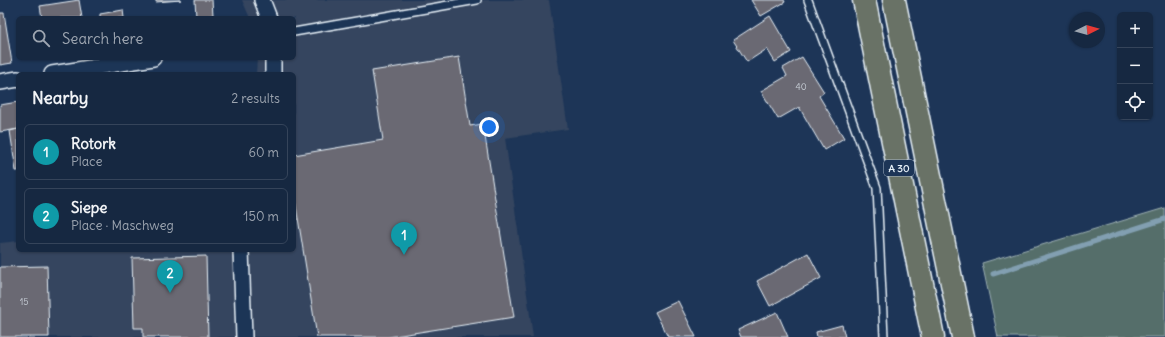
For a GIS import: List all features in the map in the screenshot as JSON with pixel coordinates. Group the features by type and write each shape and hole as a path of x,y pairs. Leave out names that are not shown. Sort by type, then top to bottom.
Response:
{"highway":[{"name":"A 30","path":"864,0 933,337"},
{"name":"A 30","path":"894,0 963,337"}],"street":[{"path":"262,0 268,16"},
{"path":"65,72 140,60"},
{"path":"273,60 273,72"},
{"path":"0,82 16,79"},
{"path":"241,252 244,337"}],"lane":[{"path":"296,32 477,0"},
{"path":"808,0 878,188 884,337"}],"shaded area":[{"path":"242,0 549,0 568,129 505,138 533,337 0,337 0,243 16,241 16,252 296,252 296,72 256,72 257,60 296,60 296,16 249,16"}],"green space":[{"path":"1165,208 1165,337 998,337 982,263"}],"building":[{"path":"79,0 82,16 42,16 40,6"},
{"path":"156,0 181,0 156,2"},
{"path":"195,0 212,0 213,15 196,16"},
{"path":"751,0 784,0 785,2 761,16"},
{"path":"123,10 124,16 100,16 100,14"},
{"path":"0,13 4,13 12,63 0,65"},
{"path":"770,16 791,52 775,62 767,49 747,62 733,40"},
{"path":"459,57 470,126 483,124 514,317 388,337 317,337 296,206 296,155 383,140 372,71"},
{"path":"802,57 824,92 819,96 844,138 824,150 799,107 778,119 761,91 787,76 783,68"},
{"path":"16,102 16,129 0,132 0,105"},
{"path":"16,130 16,171 10,131"},
{"path":"808,253 821,278 770,306 757,281"},
{"path":"206,256 208,337 143,337 143,328 134,328 132,258"},
{"path":"47,266 49,337 0,337 0,267"},
{"path":"678,301 696,337 668,337 655,312"},
{"path":"777,312 788,337 741,337 738,330"},
{"path":"842,325 845,337 817,337 816,332"}],"waterway":[{"path":"993,274 1165,219"}],"place":[{"name":"Rotork","path":"404,255"},
{"name":"Siepe","path":"170,293"}]}
